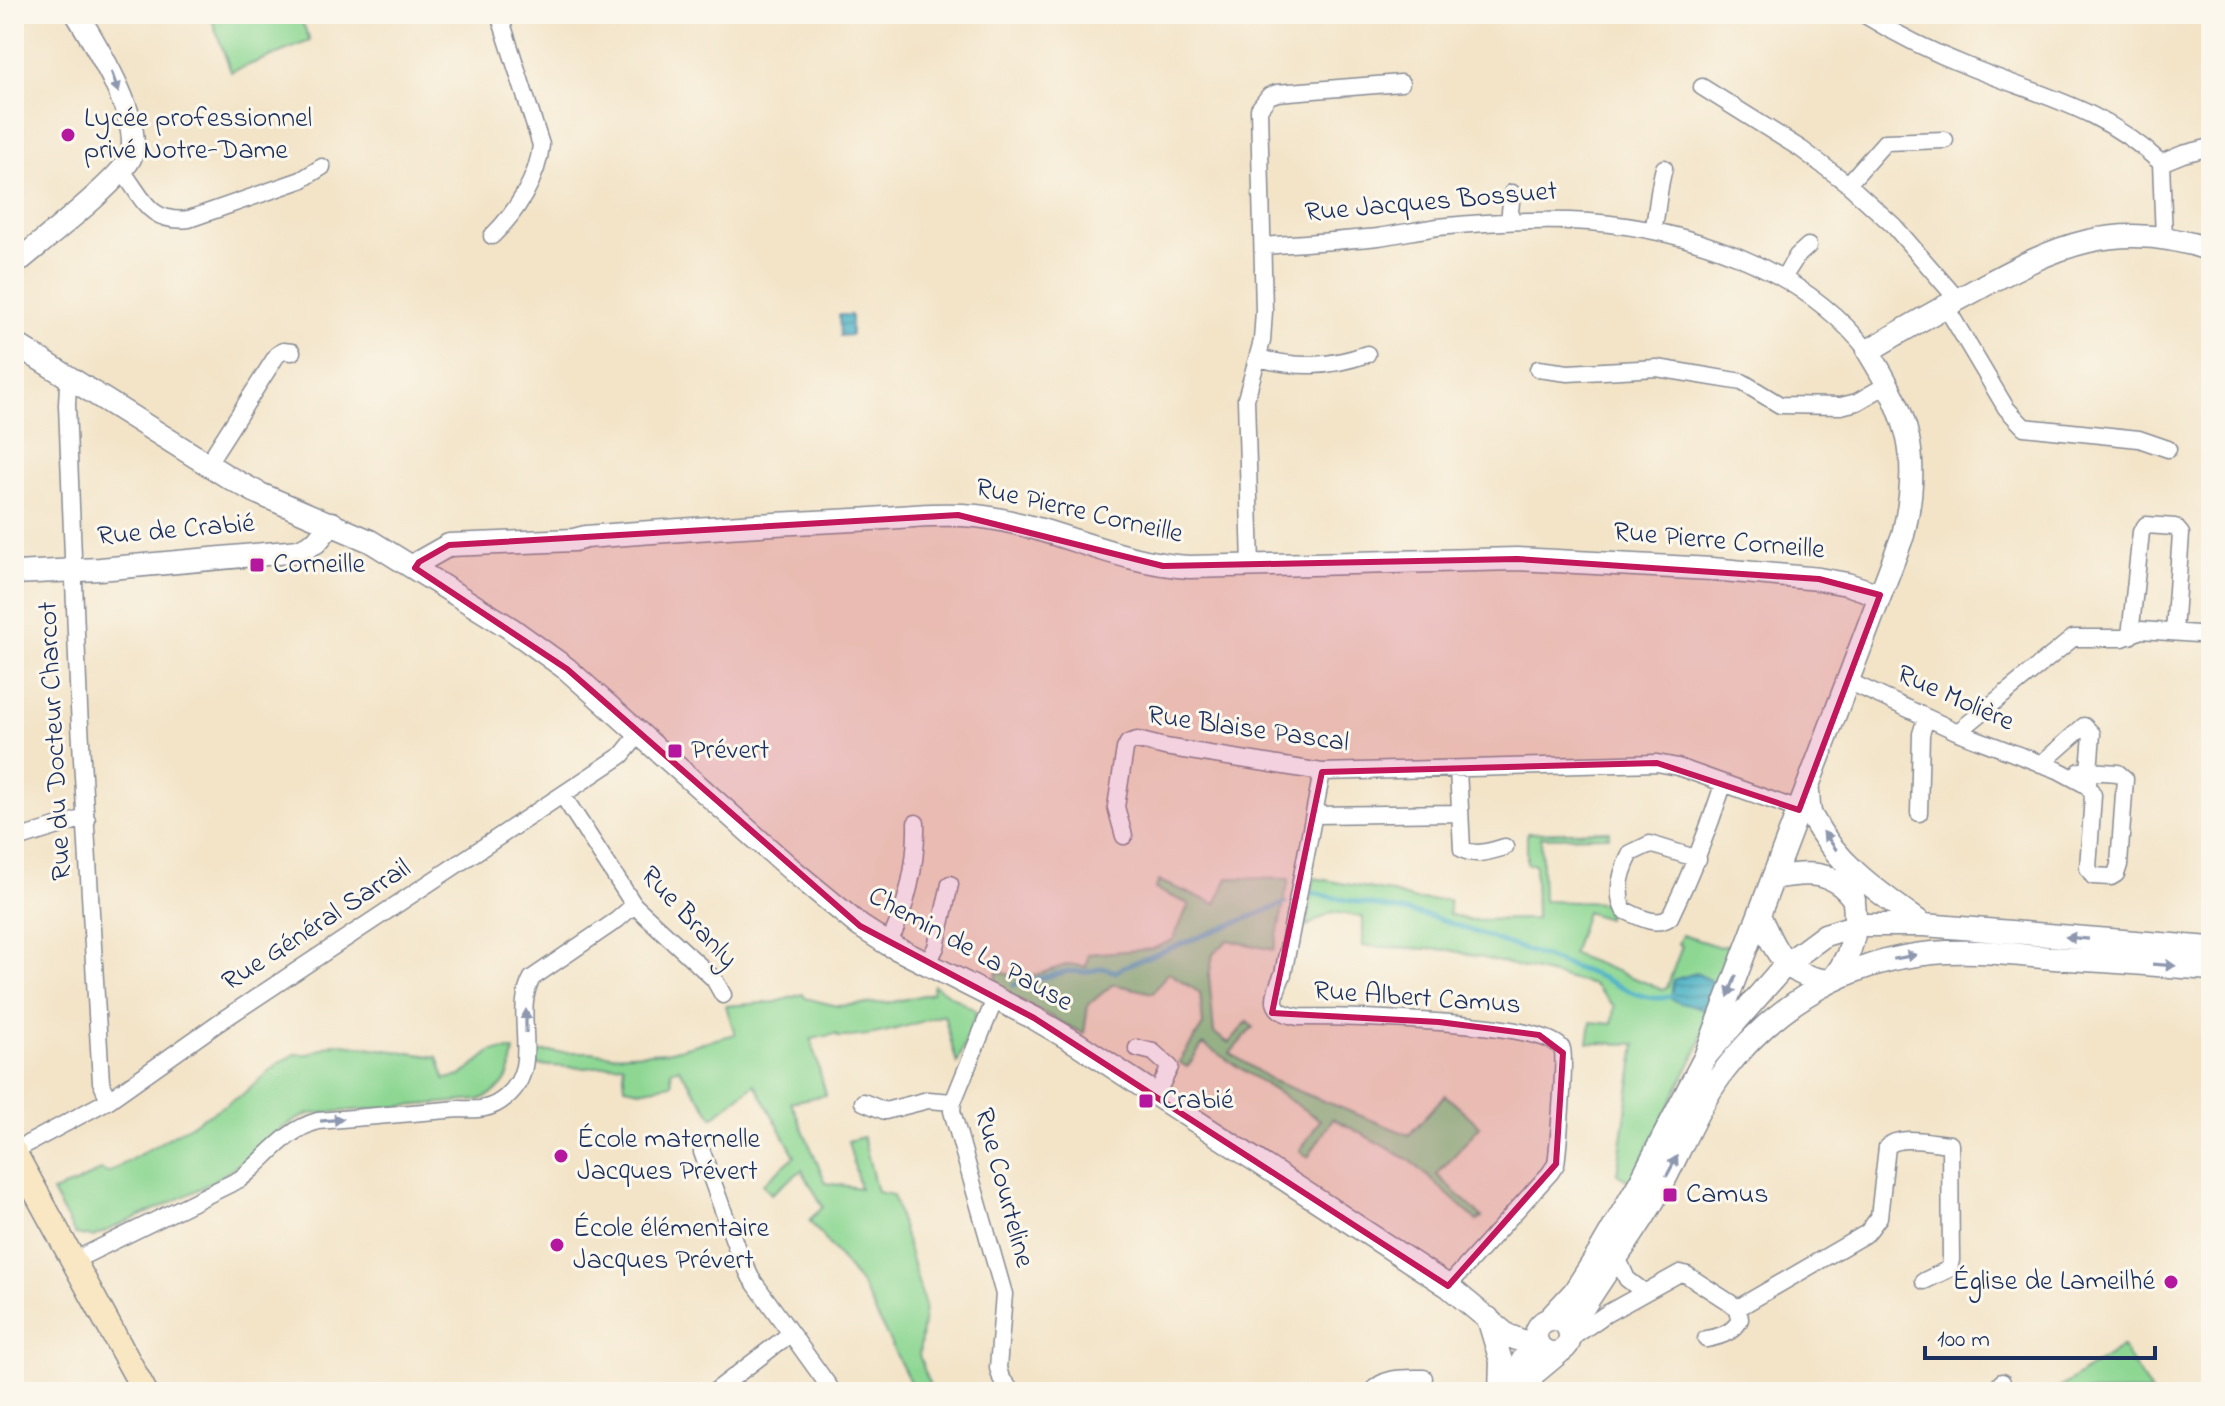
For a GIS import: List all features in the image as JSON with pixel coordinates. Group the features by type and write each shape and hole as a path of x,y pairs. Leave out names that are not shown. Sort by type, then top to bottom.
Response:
{"main road":[{"path":"14,1154 145,1392"}],"street":[{"path":"14,265 122,171 132,149 130,126 110,68 77,14"},
{"path":"492,236 511,215 530,181 541,145 499,14"},
{"path":"1863,14 1922,47 2091,114 2129,134 2161,163 2164,238"},
{"path":"1251,565 1246,399 1258,358 1264,311 1257,117 1262,102 1277,93 1401,83"},
{"path":"1702,87 1801,149 1848,184 1894,226 1952,303 2006,408 2024,427 2139,439 2168,449"},
{"path":"1848,184 1885,142 1945,140"},
{"path":"2161,163 2211,147"},
{"path":"122,171 151,209 167,219 178,220 301,180 322,167"},
{"path":"1653,230 1664,168"},
{"path":"1509,221 1512,193"},
{"name":"Rue Jacques Bossuet","path":"1263,246 1379,237 1509,221 1591,221 1653,230 1728,253 1783,278 1841,320 1868,351 1888,384 1911,446 1913,485 1903,535 1808,789 1805,812 1773,878 1705,1057"},
{"path":"1868,351 2036,258 2070,245 2106,237 2164,238 2211,250"},
{"path":"1783,278 1797,256 1808,246"},
{"name":"Chemin de La Pause","path":"14,343 260,494 370,541 539,648 640,733 792,870 844,914 888,944 1078,1044 1448,1286 1507,1335 1554,1334"},
{"path":"208,463 277,355 283,351 292,352"},
{"path":"1258,358 1289,365 1340,364 1367,354"},
{"path":"1538,369 1568,373 1657,368 1671,370 1742,382 1780,405 1849,405 1888,384"},
{"name":"Rue du Docteur Charcot","path":"72,378 68,384 67,405 73,569 101,1082 109,1100"},
{"name":"Rue Pierre Corneille","path":"415,568 419,562 449,545 958,515 1019,525 1163,566 1517,559 1634,564 1819,579 1880,595"},
{"name":"Rue de Crabié","path":"14,573 299,551 316,542 332,523"},
{"path":"2130,636 2141,532 2146,525 2175,527 2181,534 2174,632"},
{"path":"1958,732 2073,638 2117,639 2141,630 2211,635"},
{"name":"Rue Molière","path":"1848,681 1958,732 2041,764 2058,770 2089,779 2118,773 2125,779 2116,874 2111,877 2093,876 2088,868 2093,795 2089,779 2092,734 2084,726 2041,764"},
{"path":"1919,813 1921,734 1926,718"},
{"name":"Rue Général Sarrail","path":"14,1154 109,1100 218,1023 563,796 622,755 640,733"},
{"name":"Rue Blaise Pascal","path":"1124,836 1116,807 1125,749 1132,740 1322,772 1657,763 1678,767 1805,812"},
{"path":"1458,769 1462,849 1467,853 1483,853 1505,847"},
{"name":"Rue Albert Camus","path":"1322,772 1283,974 1274,1002 1280,1014 1439,1022 1539,1035 1558,1043 1563,1053 1564,1081 1560,1093 1556,1164 1448,1286"},
{"path":"1698,859 1650,844 1631,853 1620,881 1620,900 1624,910 1657,923 1666,921 1698,859 1723,785"},
{"name":"Rue Branly","path":"563,796 634,905 714,979 723,995"},
{"path":"1805,812 1852,884 1857,925 1846,958 1831,981"},
{"path":"1315,815 1459,813"},
{"path":"14,840 87,820"},
{"path":"888,944 903,909 915,853 916,823"},
{"path":"1773,878 1810,873 1852,884 1924,925"},
{"path":"927,965 936,947 950,884"},
{"path":"73,1261 223,1189 260,1164 265,1155 296,1129 318,1121 459,1109 482,1110 501,1101 517,1085 525,1067 526,992 532,978 634,905"},
{"path":"1759,915 1775,950 1786,964 1813,979 1831,981"},
{"path":"1523,1392 1536,1372 1574,1292 1640,1182 1705,1057 1786,964 1825,935 1857,925 1924,925 2211,948"},
{"path":"1502,1392 1554,1334 1616,1255 1654,1199 1709,1095 1727,1068 1768,1022 1805,996 1853,970 1894,959 1955,951 2211,969"},
{"name":"Rue Courteline","path":"995,999 953,1102 953,1120 1004,1294 998,1368 1001,1378 1012,1392"},
{"path":"1137,1048 1153,1052 1170,1067 1156,1095"},
{"path":"863,1102 885,1111 928,1100 953,1102"},
{"path":"1738,1308 1872,1229 1881,1211 1887,1147 1898,1141 1950,1144 1951,1260 1949,1269 1924,1281"},
{"path":"702,1152 744,1264 762,1295 833,1392"},
{"path":"1616,1255 1627,1279 1644,1292"},
{"path":"1554,1334 1606,1314 1675,1275 1684,1273 1738,1308 1738,1325 1722,1335 1706,1339"},
{"path":"1488,1317 1501,1361 1502,1392"},
{"path":"714,1392 790,1334"},
{"path":"1371,1392 1380,1384 1396,1378 1424,1378"}],"highlighted area":[{"path":"958,515 1163,566 1517,559 1819,579 1880,595 1799,810 1657,763 1322,772 1272,1013 1439,1022 1539,1035 1563,1053 1556,1164 1448,1286 1034,1018 860,926 567,669 415,568 419,562 449,545"}],"green space":[{"path":"210,14 299,14 310,41 231,72"},
{"path":"1609,831 1609,836 1541,837 1543,901 1608,903 1607,919 1586,912 1572,954 1662,989 1667,987 1682,946 1678,944 1682,935 1720,947 1729,945 1705,1011 1701,1042 1631,1182 1617,1174 1636,1044 1588,1043 1591,1022 1612,1024 1614,1006 1594,985 1450,950 1363,946 1363,917 1332,912 1307,926 1314,878 1415,900 1449,900 1449,914 1467,920 1536,919 1535,864 1527,864 1527,833"},
{"path":"1228,878 1289,879 1274,950 1228,940 1213,954 1209,976 1214,1033 1229,1043 1247,1022 1253,1027 1230,1053 1273,1081 1409,1135 1445,1095 1480,1126 1437,1175 1482,1217 1477,1221 1411,1161 1333,1118 1308,1157 1300,1151 1320,1120 1203,1044 1187,1067 1179,1062 1203,1025 1200,993 1168,972 1153,993 1113,984 1088,1005 1084,1034 1007,994 995,983 997,972 1026,978 1069,964 1086,967 1088,954 1152,949 1173,940 1189,904 1155,889 1159,881 1216,904"},
{"path":"934,985 976,1014 957,1064 944,1015 879,1033 852,1037 838,1037 836,1034 811,1039 826,1095 791,1102 826,1183 860,1188 848,1141 863,1137 877,1192 893,1195 925,1306 919,1355 932,1392 915,1392 861,1284 809,1220 823,1207 802,1170 771,1194 763,1184 795,1156 755,1084 713,1117 679,1068 671,1071 672,1084 640,1090 625,1087 623,1064 585,1068 537,1065 537,1052 612,1055 667,1052 735,1034 726,1006 776,1002 803,994 805,998 837,1006 893,1002 932,993"},
{"path":"336,1043 438,1057 445,1079 461,1076 492,1051 514,1050 511,1068 501,1087 479,1100 309,1114 286,1126 234,1168 193,1192 93,1237 75,1234 52,1192 101,1170 108,1173 242,1095 280,1062 296,1054 309,1054"},
{"path":"2122,1347 2151,1392 2053,1392"}],"water":[{"path":"839,315 851,315 851,335 840,336"},
{"path":"1696,973 1715,983 1705,1011 1671,999 1673,980"}],"waterway":[{"path":"1311,893 1433,917 1603,978 1636,994 1654,998 1671,996"},
{"path":"1014,985 1068,971 1086,972 1103,968 1116,972 1286,903"}],"place":[{"name":"Lycée professionnel privé Notre-Dame","path":"68,135"},
{"name":"Corneille","path":"257,565"},
{"name":"Prévert","path":"675,751"},
{"name":"Crabié","path":"1146,1101"},
{"name":"École maternelle Jacques Prévert","path":"561,1156"},
{"name":"Camus","path":"1670,1195"},
{"name":"École élémentaire Jacques Prévert","path":"557,1245"},
{"name":"Église de Lameilhé","path":"2171,1282"}]}
